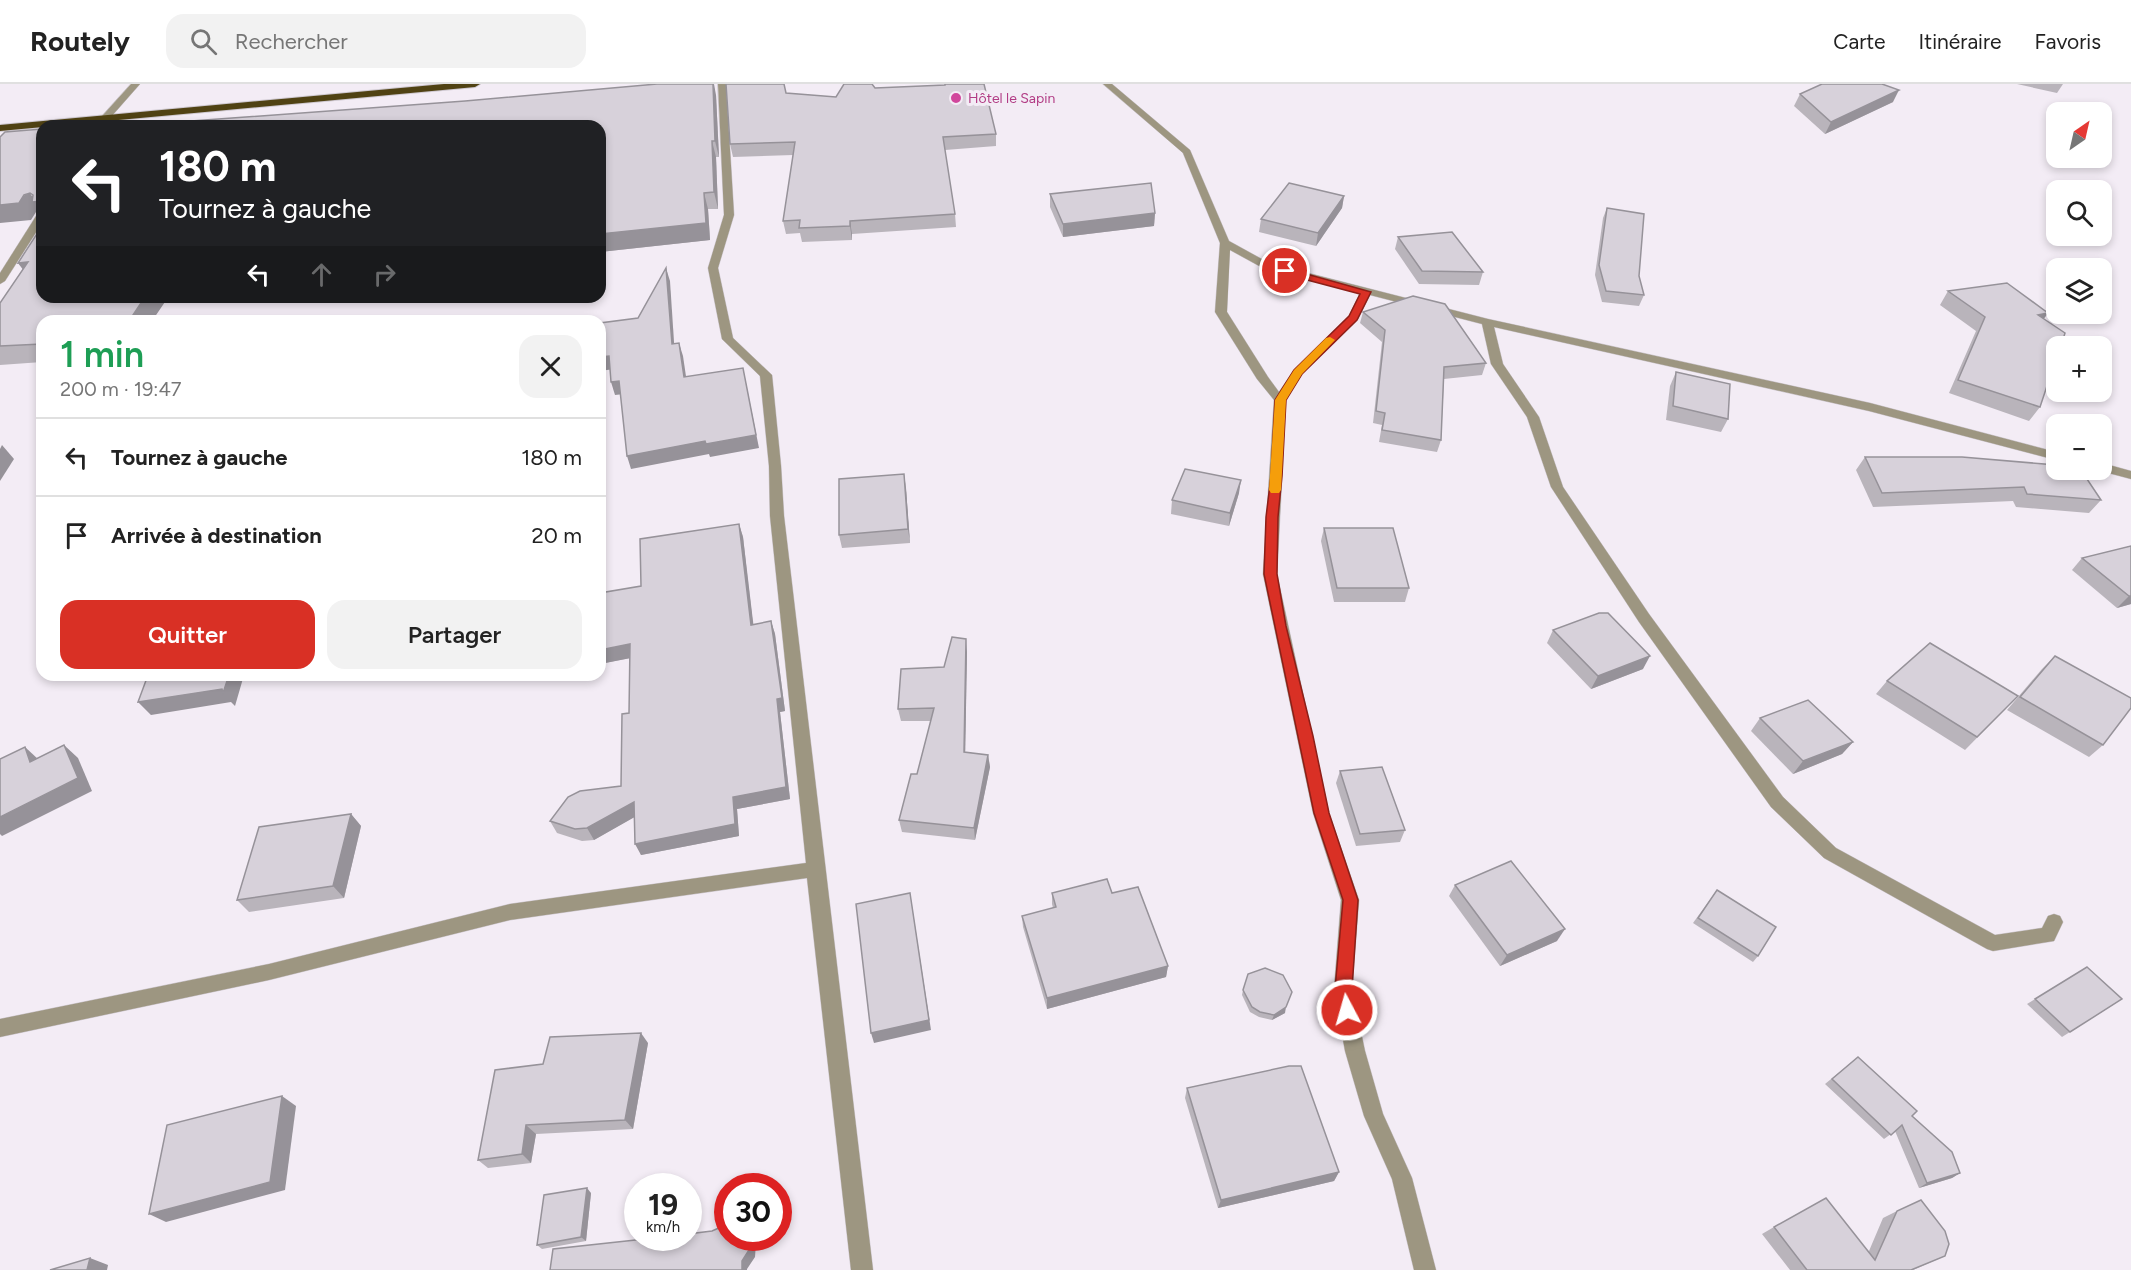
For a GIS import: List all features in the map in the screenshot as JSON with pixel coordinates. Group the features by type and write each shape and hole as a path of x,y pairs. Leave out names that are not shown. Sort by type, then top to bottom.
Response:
{"highway":[{"path":"121,120 476,84"},
{"path":"0,128 36,126"}],"street":[{"path":"103,120 136,84"},
{"path":"722,84 729,215 713,268 728,339 766,375 775,466 777,516 862,1270"},
{"path":"1107,84 1187,152 1225,243 1221,312 1263,379 1280,400"},
{"path":"0,281 36,224"},
{"path":"1225,243 1265,266 1366,292 1487,322 1870,406 2046,453"},
{"path":"1366,292 1354,317 1298,372 1280,400 1270,574 1321,813 1350,900 1344,989 1355,1051 1374,1116 1402,1178 1425,1270"},
{"path":"1487,322 1497,364 1533,417 1557,487 1644,618 1777,802 1830,853 1993,943 2048,935 2054,922"},
{"path":"2112,470 2131,475"},
{"path":"0,1028 269,972 510,912 815,868"}],"building":[{"path":"657,84 713,84 714,192 704,193 706,223 606,233 606,120 205,120"},
{"path":"726,84 784,84 786,93 836,97 844,84 872,84 875,88 984,84 996,134 943,137 955,214 850,221 850,226 799,228 800,220 783,221 795,142 730,144"},
{"path":"1822,84 1882,84 1899,90 1831,122 1800,94"},
{"path":"36,129 36,202 32,202 33,195 30,193 24,195 19,203 0,205 0,137 5,132"},
{"path":"1151,183 1155,213 1063,224 1050,194"},
{"path":"1289,183 1344,196 1318,233 1261,219"},
{"path":"1607,208 1644,214 1639,276 1644,295 1606,291 1599,265"},
{"path":"1452,232 1483,272 1422,271 1398,237"},
{"path":"36,235 36,303 141,303 133,315 36,315 36,344 0,346 0,303 28,262 18,263"},
{"path":"666,268 672,344 679,343 684,377 743,368 756,435 706,444 705,441 627,456 619,381 611,382 609,356 606,356 606,322 638,318"},
{"path":"2007,283 2046,312 2038,315 2046,320 2046,324 2052,324 2065,333 2064,336 2046,336 2046,389 2040,407 1958,380 1985,317 1948,291"},
{"path":"1413,296 1445,304 1486,363 1444,367 1441,440 1382,430 1385,413 1376,411 1385,330 1363,312"},
{"path":"1676,372 1730,384 1728,419 1673,406"},
{"path":"1865,457 1962,457 2046,464 2046,480 2088,480 2101,500 2027,494 2024,487 1882,493"},
{"path":"1185,469 1241,480 1230,513 1172,500"},
{"path":"904,474 908,529 839,535 839,479"},
{"path":"739,524 751,625 771,621 782,698 777,699 786,787 733,797 735,824 635,844 634,802 587,828 575,829 550,821 568,797 580,791 621,786 622,714 629,713 630,644 606,649 606,592 641,586 640,539"},
{"path":"1324,528 1393,528 1409,588 1337,588"},
{"path":"2131,546 2131,596 2082,558"},
{"path":"1599,613 1608,613 1650,656 1598,676 1553,630"},
{"path":"952,637 966,639 964,752 988,755 974,828 899,820 911,774 917,774 934,708 898,709 901,669 944,667"},
{"path":"1930,643 2018,696 1977,737 1887,681"},
{"path":"2055,656 2131,698 2131,708 2103,745 2020,697"},
{"path":"146,681 227,681 223,693 222,689 138,702"},
{"path":"1808,700 1853,742 1803,761 1760,718"},
{"path":"64,745 78,778 0,817 0,759 25,747 30,762"},
{"path":"1382,767 1405,830 1360,834 1340,771"},
{"path":"351,814 333,886 237,900 259,827"},
{"path":"1511,861 1565,929 1507,955 1455,885"},
{"path":"1107,879 1112,893 1138,887 1168,966 1047,998 1022,916 1056,907 1052,893"},
{"path":"1717,890 1776,927 1758,956 1698,918"},
{"path":"910,893 929,1020 871,1033 856,904"},
{"path":"2087,967 2122,999 2070,1032 2035,999"},
{"path":"1265,968 1283,975 1292,992 1286,1007 1274,1015 1260,1012 1252,1007 1243,990 1248,974"},
{"path":"641,1033 625,1120 526,1125 522,1154 478,1160 495,1070 543,1064 550,1037"},
{"path":"1858,1057 1917,1111 1912,1116 1952,1152 1960,1173 1927,1183 1902,1125 1891,1135 1832,1079"},
{"path":"1289,1066 1301,1066 1339,1172 1221,1200 1187,1088"},
{"path":"282,1096 270,1182 149,1214 167,1125"},
{"path":"587,1188 581,1237 537,1245 544,1195"},
{"path":"1826,1198 1875,1260 1897,1211 1921,1200 1945,1231 1949,1244 1945,1256 1911,1270 1807,1270 1774,1227"},
{"path":"714,1230 714,1251 748,1251 742,1261 742,1270 550,1270 553,1249 624,1241 624,1251 702,1251 702,1232"},
{"path":"90,1258 87,1270 50,1270"}],"slow traffic":[{"path":"1275,490 1280,400 1298,372 1330,340"}],"place":[{"name":"Hôtel le Sapin","path":"956,98"}],"route":[{"path":"1285,271 1366,292 1354,317 1298,372 1280,400 1270,574 1321,813 1350,900 1344,989 1347,1010"}]}
